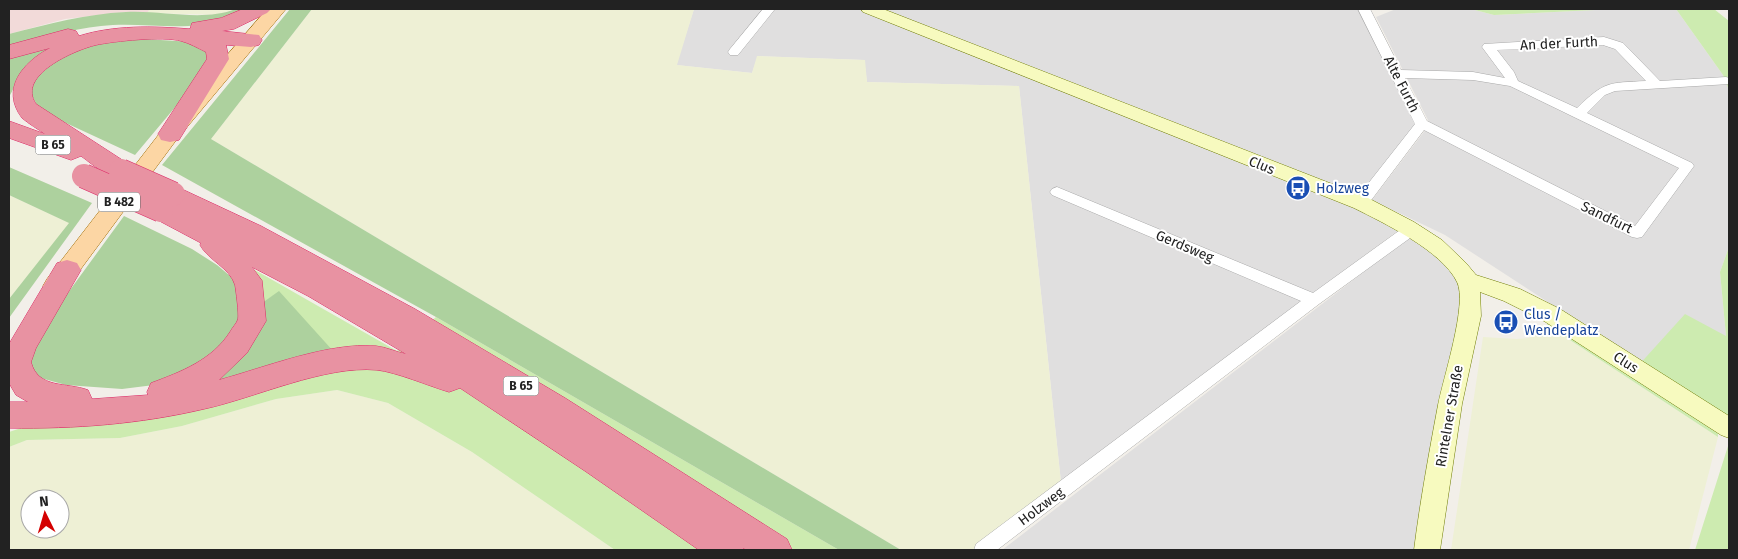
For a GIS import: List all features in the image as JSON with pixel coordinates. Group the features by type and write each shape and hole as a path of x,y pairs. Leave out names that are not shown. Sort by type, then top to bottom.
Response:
{"highway":[{"path":"101,167 32,114 20,100 27,75 36,66 61,50 103,36 193,32 226,24 260,9"},
{"path":"9,52 88,32 115,28 255,35"},
{"path":"170,134 218,59 217,48 193,32"},
{"name":"B 65","path":"9,129 101,167 167,202 195,229 264,261 372,320 647,495 727,550"},
{"name":"B 65","path":"9,146 101,167 167,202 259,236 372,298 482,362 630,453 775,550"},
{"path":"9,425 107,399 168,390 189,382 214,368 237,345 252,321 248,281 234,263 195,229"},
{"path":"67,270 23,345 16,362 19,374 28,386 39,393 72,407"},
{"path":"9,398 72,407 147,408 229,390 319,364 356,358 378,358 491,394"},
{"path":"9,415 72,407"}],"main road":[{"name":"B 482","path":"9,345 170,134 277,9"},
{"name":"Clus","path":"869,9 1361,203 1412,229 1437,246 1458,264 1469,282 1483,284 1532,303 1729,428"},
{"name":"Rintelner Straße","path":"1427,550 1450,404 1470,316 1469,282"}],"street":[{"path":"734,52 769,9"},
{"name":"Alte Furth","path":"1361,203 1422,124 1364,9"},
{"name":"An der Furth","path":"1513,82 1510,75 1488,47 1604,41 1619,46 1657,84"},
{"name":"Sandfurt","path":"1397,74 1473,76 1513,82 1688,166 1637,233 1422,124"},
{"path":"1579,114 1606,89 1657,84 1726,81"},
{"name":"Gerdsweg","path":"1056,192 1314,300"},
{"name":"Holzweg","path":"983,550 1314,300 1412,229"}],"shaded area":[{"path":"9,9 150,9 147,13 127,12 65,19 9,34"},
{"path":"694,9 863,9 1358,209 1399,230 1061,482 1019,86 867,82 864,60 758,56 752,73 676,65"},
{"path":"876,9 1359,9 1416,123 1362,196"},
{"path":"1396,9 1471,9 1494,15 1615,9 1676,9 1723,75 1729,90 1729,247 1720,272 1726,336 1637,367 1557,308 1445,235 1372,200 1430,124 1376,17"},
{"path":"1413,234 1462,281 1461,314 1416,550 1002,550"}],"green space":[{"path":"150,9 233,9 221,15 147,13"},
{"path":"236,9 255,9 242,15 200,25 113,25 89,27 9,48 9,34 81,17 126,12 210,15"},
{"path":"290,9 312,9 211,139 901,550 839,550 436,317 162,165"},
{"path":"312,9 694,9 677,65 752,73 757,56 865,60 867,82 1019,86 1062,492 987,550 901,550 211,139"},
{"path":"1471,9 1615,9 1494,15"},
{"path":"1676,9 1714,9 1729,21 1729,90 1723,75"},
{"path":"76,36 23,71 9,97 9,56"},
{"path":"129,38 192,42 211,51 208,68 135,155 40,111 29,90 30,83 67,51"},
{"path":"9,167 92,203 9,318 9,299 69,223 9,195"},
{"path":"9,195 70,223 9,299"},
{"path":"124,216 192,249 217,265 242,286 246,307 236,334 206,364 162,384 122,389 66,385 37,377 28,365 32,342"},
{"path":"1729,247 1729,426 1717,420 1718,437 1547,325 1552,315 1637,367 1685,314 1726,336 1720,272"},
{"path":"248,266 397,351 436,317 839,550 615,550 472,452 388,403 337,390 276,399 182,426 120,438 27,440 9,447 9,432 21,428 149,416 279,292 262,303"},
{"path":"279,291 334,352 172,396 262,303"},
{"path":"1547,325 1718,437 1689,550 1451,550 1483,337 1529,338"},
{"path":"337,390 388,403 472,452 615,550 9,550 9,447 27,440 120,438 182,426 276,399"},
{"path":"1729,443 1729,550 1695,550"}],"place":[{"name":"Holzweg","path":"1298,188"},
{"name":"Clus / Wendeplatz","path":"1506,322"}]}
